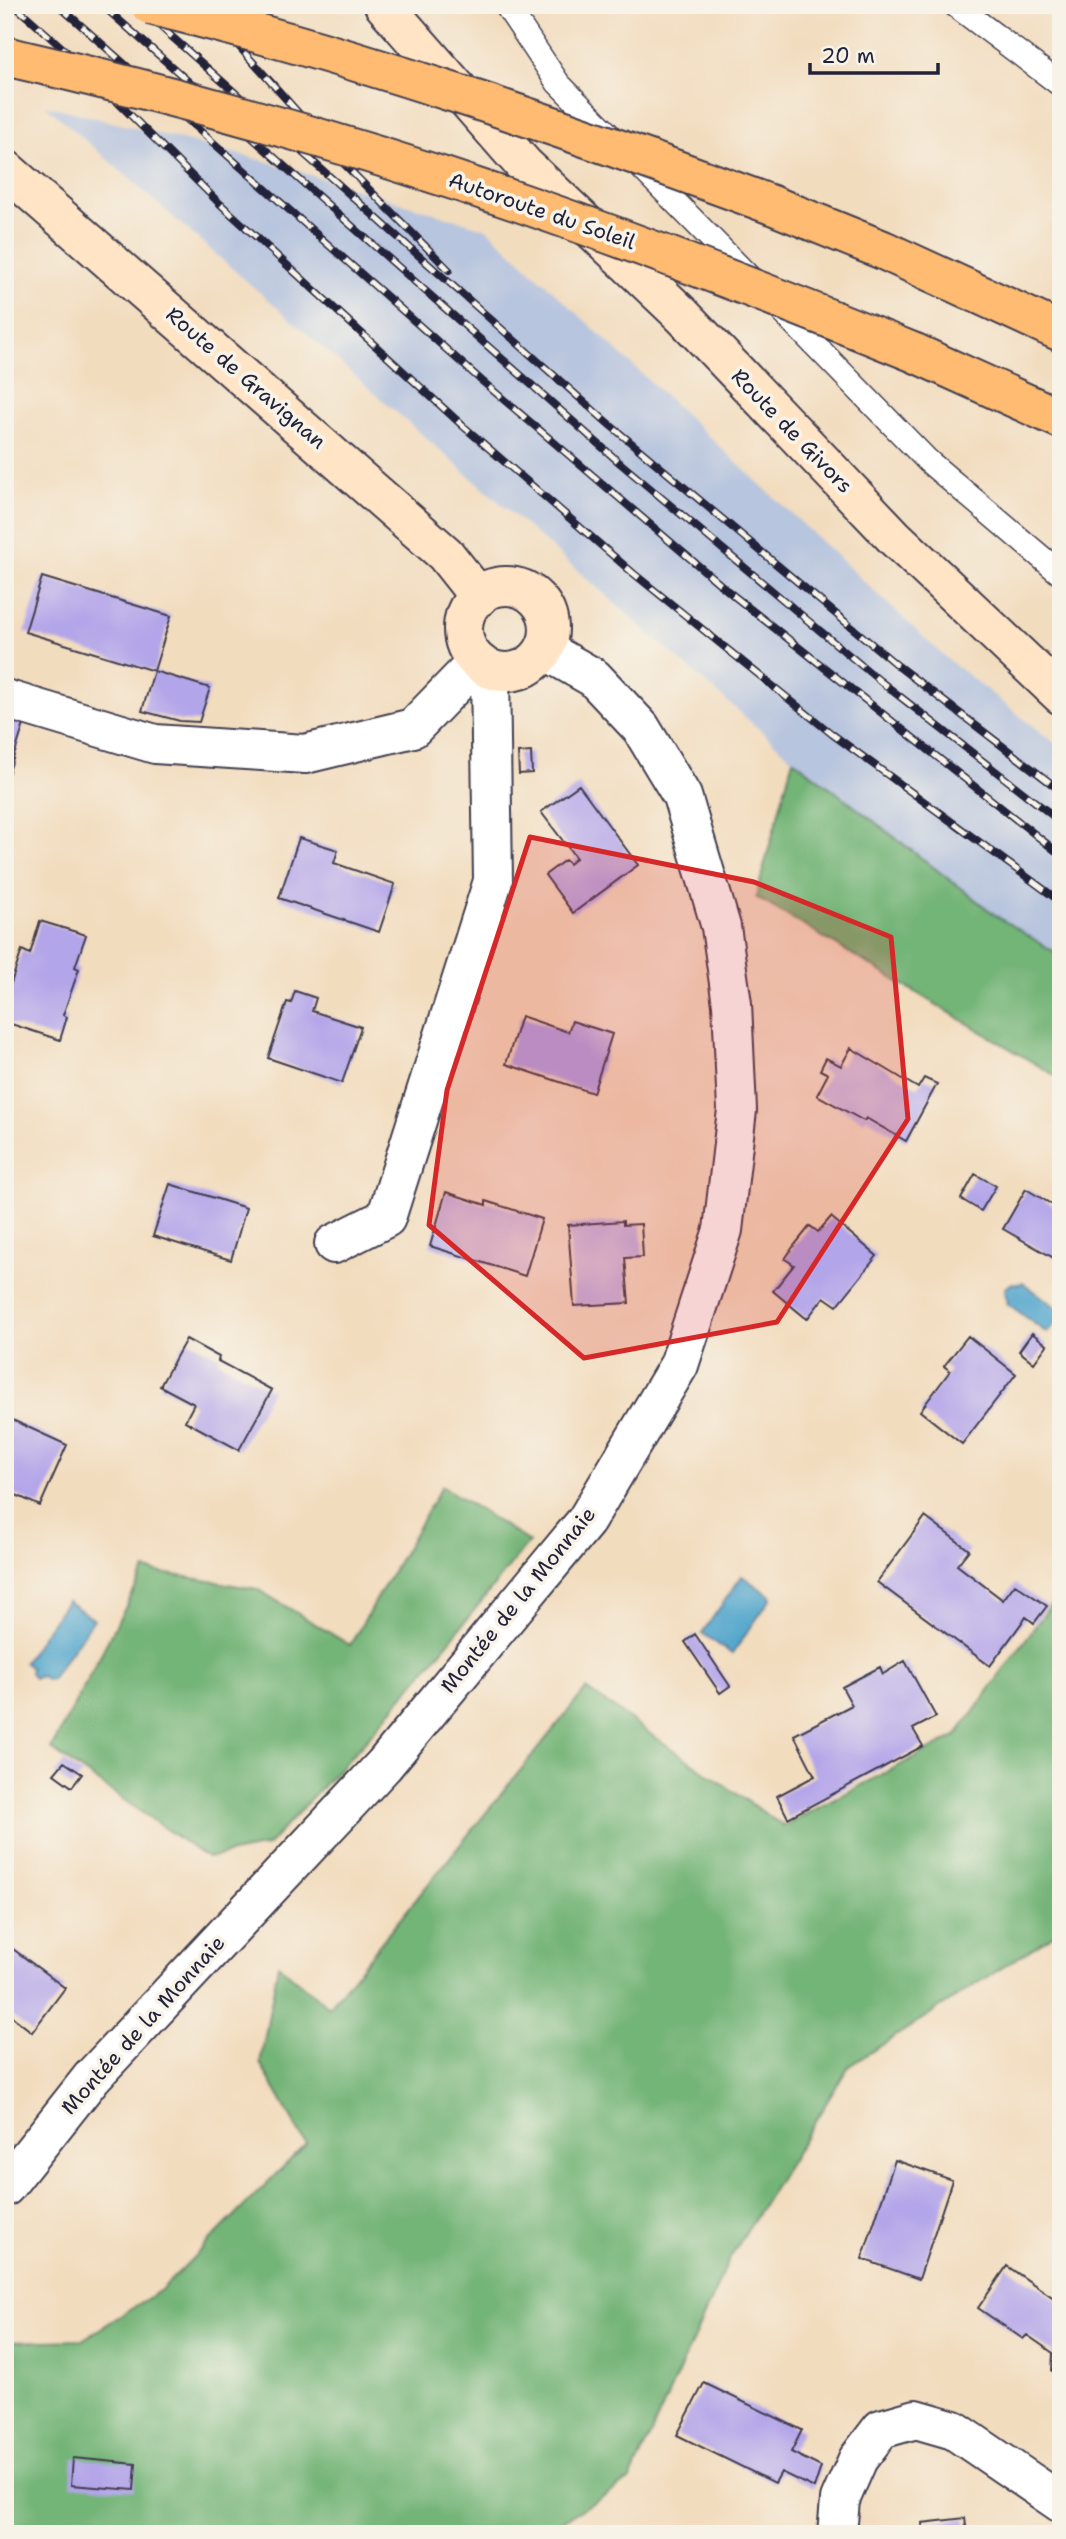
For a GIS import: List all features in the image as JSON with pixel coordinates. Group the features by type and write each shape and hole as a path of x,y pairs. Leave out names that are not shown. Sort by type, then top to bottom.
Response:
{"highway":[{"path":"150,5 352,61 637,155 883,250 1061,332"},
{"name":"Autoroute du Soleil","path":"5,56 195,104 431,173 551,213 702,268 915,353 1061,419"}],"main road":[{"name":"Route de Givors","path":"384,5 524,165 682,315 894,537 1061,695"},
{"name":"Route de Givors","path":"420,5 524,165"},
{"name":"Route de Gravignan","path":"5,169 445,554 479,597"},
{"path":"517,587 538,600 548,621 550,636 545,650 530,666 520,670 506,673 483,666 470,653 464,640 464,620 471,605 491,589 517,587"}],"street":[{"name":"Montée de la Monnaie","path":"11,2167 384,1765 586,1521 679,1365 723,1230 737,1110 732,1004 721,927 682,796 641,728 594,678 545,650"},
{"path":"5,699 155,744 305,754 413,728 483,666"},
{"path":"334,1244 386,1218 493,881 483,666"},
{"path":"837,2534 840,2500 858,2459 881,2429 916,2418 954,2430 1061,2503"}],"lane":[{"path":"506,5 558,83 928,461 1061,574"},
{"path":"955,5 1061,85"}],"highlighted area":[{"path":"530,837 754,882 891,937 908,1119 777,1322 584,1358 429,1225 447,1090"}],"shaded area":[{"path":"45,105 268,162 487,229 946,658 1061,748 1061,956 998,917 793,759"}],"green space":[{"path":"793,759 998,917 1061,956 1061,1079 756,897"},
{"path":"442,1486 529,1542 367,1739 267,1846 207,1858 51,1749 145,1570 257,1589 350,1645"},
{"path":"1061,1573 1061,1930 849,2066 729,2260 630,2480 541,2534 5,2534 5,2342 82,2340 161,2290 306,2144 260,2063 278,1965 329,2007 586,1689 783,1826 956,1736 1054,1600"}],"water":[{"path":"1022,1282 1061,1311 1061,1315 1047,1333 1007,1303 1005,1289 1012,1283"},
{"path":"742,1576 772,1597 732,1654 702,1633"},
{"path":"67,1601 94,1619 51,1679 47,1680 41,1676 34,1678 30,1673 31,1668 24,1662"}],"building":[{"path":"42,577 171,616 154,671 25,632"},
{"path":"154,671 210,688 199,722 180,721 142,711"},
{"path":"5,715 25,721 6,781 5,781"},
{"path":"531,752 532,773 519,774 518,753"},
{"path":"579,785 638,865 573,913 545,875 565,860 569,864 576,858 541,812"},
{"path":"299,838 338,850 334,863 395,884 379,932 279,898"},
{"path":"40,921 86,935 75,967 79,969 63,1015 67,1017 60,1040 5,1022 5,1001 22,950 30,954"},
{"path":"295,991 316,998 312,1011 361,1027 342,1083 268,1058 287,1002 291,1003"},
{"path":"521,1016 568,1032 572,1021 612,1034 593,1093 506,1064"},
{"path":"851,1048 918,1088 924,1078 937,1084 906,1141 817,1095 828,1074 820,1070 826,1058 841,1066"},
{"path":"975,1174 996,1186 981,1211 961,1199"},
{"path":"170,1184 246,1208 231,1260 153,1236"},
{"path":"1026,1189 1061,1210 1061,1262 1003,1229"},
{"path":"446,1192 486,1205 486,1201 542,1219 525,1276 430,1246"},
{"path":"831,1217 877,1256 837,1306 824,1297 807,1319 773,1291 794,1265 785,1259 793,1247 810,1226 818,1232"},
{"path":"623,1221 623,1225 641,1224 643,1257 625,1258 629,1303 574,1306 568,1225"},
{"path":"1032,1333 1047,1345 1034,1363 1019,1351"},
{"path":"968,1336 1016,1374 962,1444 920,1411 950,1371 944,1366"},
{"path":"186,1339 219,1357 218,1361 272,1390 239,1450 185,1421 194,1404 160,1386"},
{"path":"8,1418 67,1445 40,1506 5,1490 5,1424"},
{"path":"925,1517 969,1550 957,1565 1003,1600 1015,1584 1047,1606 1034,1623 1026,1617 990,1666 877,1582"},
{"path":"695,1634 730,1686 720,1693 685,1642"},
{"path":"905,1661 936,1717 913,1729 923,1746 788,1818 777,1796 815,1776 794,1735 852,1705 842,1687 880,1667 883,1674"},
{"path":"64,1762 82,1774 72,1787 54,1774"},
{"path":"5,1943 65,1988 32,2032 5,2011"},
{"path":"895,2160 952,2180 919,2279 862,2259"},
{"path":"1007,2266 1061,2303 1061,2371 1052,2371 1053,2353 1027,2335 1023,2339 978,2308"},
{"path":"704,2383 802,2430 791,2452 821,2467 814,2488 781,2472 775,2483 677,2435"},
{"path":"73,2458 136,2464 134,2490 71,2485"},
{"path":"965,2518 967,2534 923,2534 922,2523"}],"railway":[{"path":"14,5 67,52 217,201 463,426 633,573 832,734 1061,902"},
{"path":"58,5 482,381 734,596 1061,855"},
{"path":"102,5 620,463 880,681 1061,822"},
{"path":"136,5 610,425 898,666 1061,791"},
{"path":"202,5 342,162 449,270"}]}
